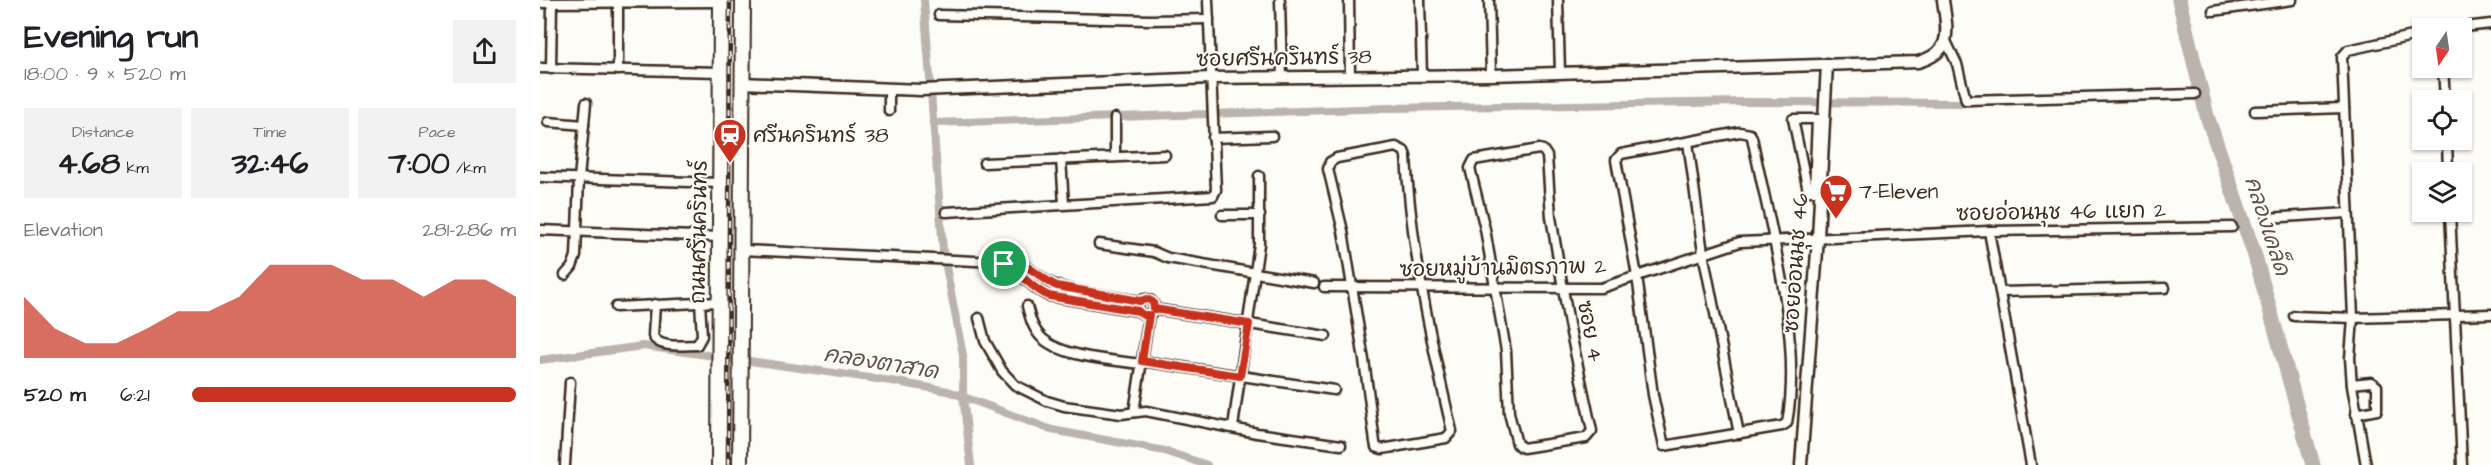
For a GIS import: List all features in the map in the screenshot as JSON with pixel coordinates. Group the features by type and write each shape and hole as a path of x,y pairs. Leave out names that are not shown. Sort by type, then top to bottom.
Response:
{"main road":[{"name":"ถนนศรีนครินทร์","path":"740,465 743,0"},
{"name":"ถนนศรีนครินทร์","path":"719,465 721,1"}],"street":[{"path":"946,212 1213,196 1216,190 1208,0"},
{"path":"1280,0 1282,78"},
{"path":"1349,0 1350,77"},
{"path":"1419,0 1422,76"},
{"path":"1489,0 1491,75"},
{"path":"1558,0 1560,73"},
{"path":"1944,0 1947,41 1957,64 1966,100 2194,94"},
{"path":"2213,11 2292,0"},
{"path":"540,3 721,1"},
{"path":"551,69 552,3"},
{"path":"618,3 618,70"},
{"path":"939,15 1150,20 1209,19"},
{"path":"2472,26 2491,24"},
{"path":"2366,465 2356,414 2350,358 2353,318 2342,61 2345,52 2412,36"},
{"name":"ซอยศรีนครินทร์ 38","path":"742,83 937,90 1211,78 1491,75 1918,62 1939,52 1947,41"},
{"name":"ซอยอ่อนนุช 46","path":"1801,465 1818,238 1827,64"},
{"path":"540,68 721,72"},
{"path":"889,89 889,111"},
{"path":"565,275 575,261 586,103"},
{"path":"2255,111 2344,108"},
{"path":"1823,117 1814,191 1808,191 1793,119 1823,117"},
{"path":"1114,118 1115,157"},
{"path":"548,122 584,125"},
{"path":"1740,132 1750,134 1773,241 1789,329 1791,353 1788,419 1785,425 1663,445 1653,395 1637,276 1616,160 1621,154 1740,132"},
{"path":"1213,138 1272,136"},
{"path":"1688,142 1703,253 1739,434"},
{"path":"1396,147 1404,151 1410,210 1423,288 1434,351 1452,430 1446,438 1382,449 1374,442 1364,360 1343,231 1328,166 1337,158 1396,147"},
{"name":"ซอย 4","path":"1539,148 1543,150 1547,156 1551,217 1564,289 1572,340 1592,425 1591,434 1586,438 1523,448 1517,444 1509,412 1507,361 1485,229 1472,182 1470,165 1474,160 1539,148"},
{"path":"984,163 1165,155"},
{"path":"1061,159 1064,204"},
{"path":"1233,427 1255,272 1260,215 1259,176"},
{"path":"540,177 720,183"},
{"path":"2267,218 2348,213"},
{"path":"1222,215 1260,215"},
{"path":"2450,222 2462,465"},
{"name":"ซอยอ่อนนุช 46 แยก 2","path":"1818,238 1989,231 2232,226"},
{"path":"540,230 720,237"},
{"path":"1989,231 2031,465"},
{"name":"ซอยหมู่บ้านมิตรภาพ 2","path":"1324,287 1564,289 1610,286 1740,242 1818,238"},
{"path":"1099,244 1154,252 1168,258 1314,283"},
{"path":"741,250 1023,264 1048,283 1057,286 1140,301 1150,300 1152,312 1134,412"},
{"path":"1004,264 1015,270 1039,292 1049,296 1138,311 1143,315 1152,312 1326,336"},
{"path":"2001,292 2165,288"},
{"path":"1138,311 1140,301"},
{"path":"655,304 653,336 655,341 661,344 697,345 702,336 700,302"},
{"path":"616,307 719,302"},
{"path":"1027,306 1034,329 1043,339 1063,350 1091,356 1334,390"},
{"path":"2294,316 2353,318 2491,314"},
{"path":"979,318 991,354 1002,371 1020,388 1064,406 1121,414 1146,411 1341,445"},
{"path":"565,465 570,382"},
{"path":"2352,384 2372,382 2376,386 2377,410 2356,414"}],"waterway":[{"path":"924,0 943,251 963,355 963,396 971,465"},
{"name":"คลองเคล็ด","path":"2179,0 2207,116 2255,256 2313,465"},
{"path":"933,123 1392,108 1745,102 1971,103"},
{"name":"คลองตาสาด","path":"540,360 643,346 891,381 948,391 1052,430 1165,451 1207,465"}],"railway":[{"path":"728,465 730,0"}],"place":[{"name":"ศรีนครินทร์ 38","path":"730,164"},
{"name":"7-Eleven","path":"1836,220"}],"route":[{"path":"1004,264 1023,264 1048,283 1057,286 1140,301 1147,299 1153,302 1154,309 1249,324 1240,376 1142,361 1149,315 1143,315 1138,311 1049,296 1039,292 1015,270 1004,264"}]}
